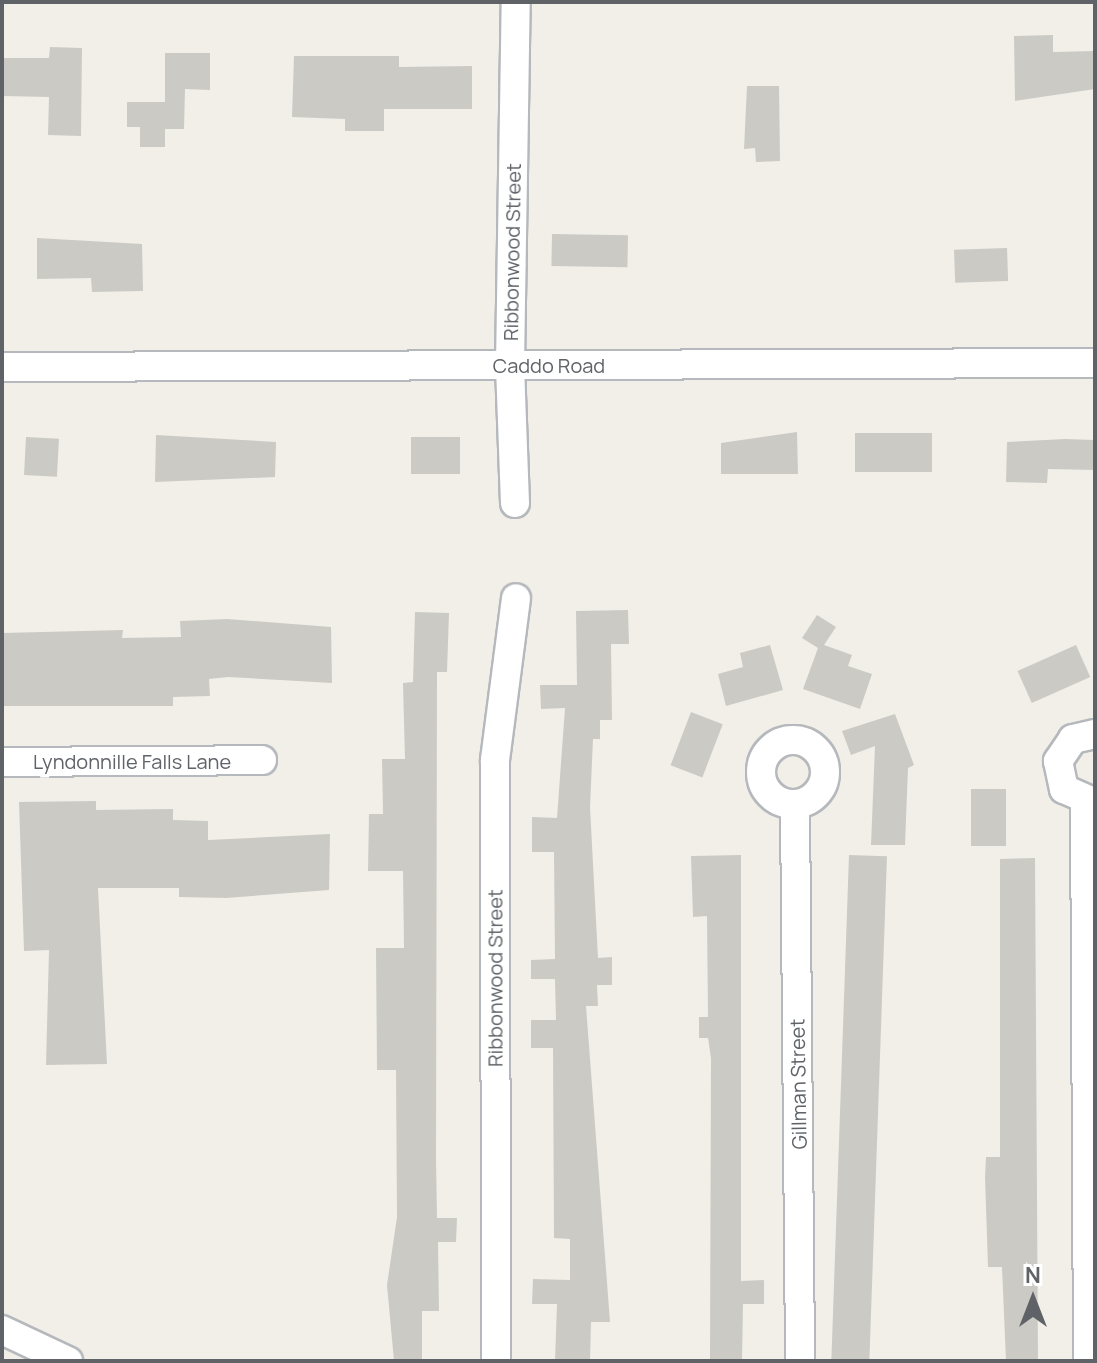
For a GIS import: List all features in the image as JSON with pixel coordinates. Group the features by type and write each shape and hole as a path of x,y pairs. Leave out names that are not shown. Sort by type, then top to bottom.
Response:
{"street":[{"name":"Ribbonwood Street","path":"515,503 510,365 516,2"},
{"name":"Caddo Road","path":"2,367 1095,363"},
{"name":"Ribbonwood Street","path":"496,1361 495,760 516,598"},
{"path":"1088,1361 1090,804 1064,789 1058,761 1073,739 1095,734"},
{"name":"Lyndonnille Falls Lane","path":"2,762 262,760"},
{"name":"Gillman Street","path":"795,806 800,1361"},
{"path":"2,1330 68,1361"}],"building":[{"path":"1053,35 1053,52 1095,51 1095,89 1015,101 1014,36"},
{"path":"50,47 82,48 81,136 48,135 49,97 2,96 2,58 49,58"},
{"path":"165,53 210,53 210,90 185,89 184,129 165,129 165,147 140,147 140,127 127,127 127,102 165,102"},
{"path":"294,56 399,56 399,67 472,66 472,109 384,109 384,131 345,131 345,119 292,117"},
{"path":"747,86 779,86 780,161 756,162 755,148 744,149"},
{"path":"552,234 628,235 627,267 551,266"},
{"path":"37,238 142,244 143,291 92,292 91,278 37,279"},
{"path":"1007,248 1008,281 955,283 954,250"},
{"path":"797,432 798,474 721,474 721,443"},
{"path":"855,433 932,433 932,472 855,472"},
{"path":"156,435 276,442 275,477 155,482"},
{"path":"26,437 59,439 57,477 24,475"},
{"path":"411,437 460,437 460,474 411,474"},
{"path":"1095,440 1095,470 1048,469 1047,483 1006,482 1007,442"},
{"path":"628,610 629,644 611,644 612,720 600,720 600,739 593,739 590,807 598,958 612,957 612,985 597,985 598,1006 586,1006 610,1322 591,1322 590,1361 555,1361 557,1304 532,1304 533,1279 570,1280 570,1239 554,1238 553,1048 531,1048 531,1020 556,1020 555,979 531,979 531,960 555,959 554,852 532,852 532,817 557,818 565,708 541,709 540,685 577,685 576,611"},
{"path":"415,612 449,613 447,672 437,672 436,1159 437,1218 457,1218 456,1242 438,1242 439,1311 422,1311 422,1361 394,1361 387,1285 397,1217 396,1070 377,1070 376,948 404,948 403,871 368,871 369,814 383,814 382,759 405,759 403,683 413,682"},
{"path":"817,615 836,627 824,645 852,655 848,666 872,674 860,709 803,689 818,648 802,638"},
{"path":"227,619 331,627 332,683 228,677 209,679 210,696 173,697 173,706 2,706 2,633 123,630 122,638 181,637 180,621"},
{"path":"770,645 783,690 726,706 718,674 743,667 740,653"},
{"path":"1076,645 1090,677 1032,703 1018,671"},
{"path":"691,712 723,724 702,777 671,765"},
{"path":"895,714 914,765 908,768 905,845 871,845 875,746 851,755 842,731"},
{"path":"971,789 1006,789 1006,846 971,846"},
{"path":"96,801 96,810 173,809 173,820 208,821 208,840 330,834 329,890 226,898 179,897 179,888 98,888 107,1064 46,1065 49,950 24,951 19,802"},
{"path":"741,855 741,1281 764,1280 764,1304 743,1304 742,1361 710,1361 711,1058 708,1038 699,1038 699,1017 708,1017 707,916 693,917 691,856"},
{"path":"849,855 887,856 869,1361 831,1361"},
{"path":"1035,858 1038,1361 1006,1361 1002,1267 988,1267 985,1177 986,1157 1000,1157 1000,859"}]}
